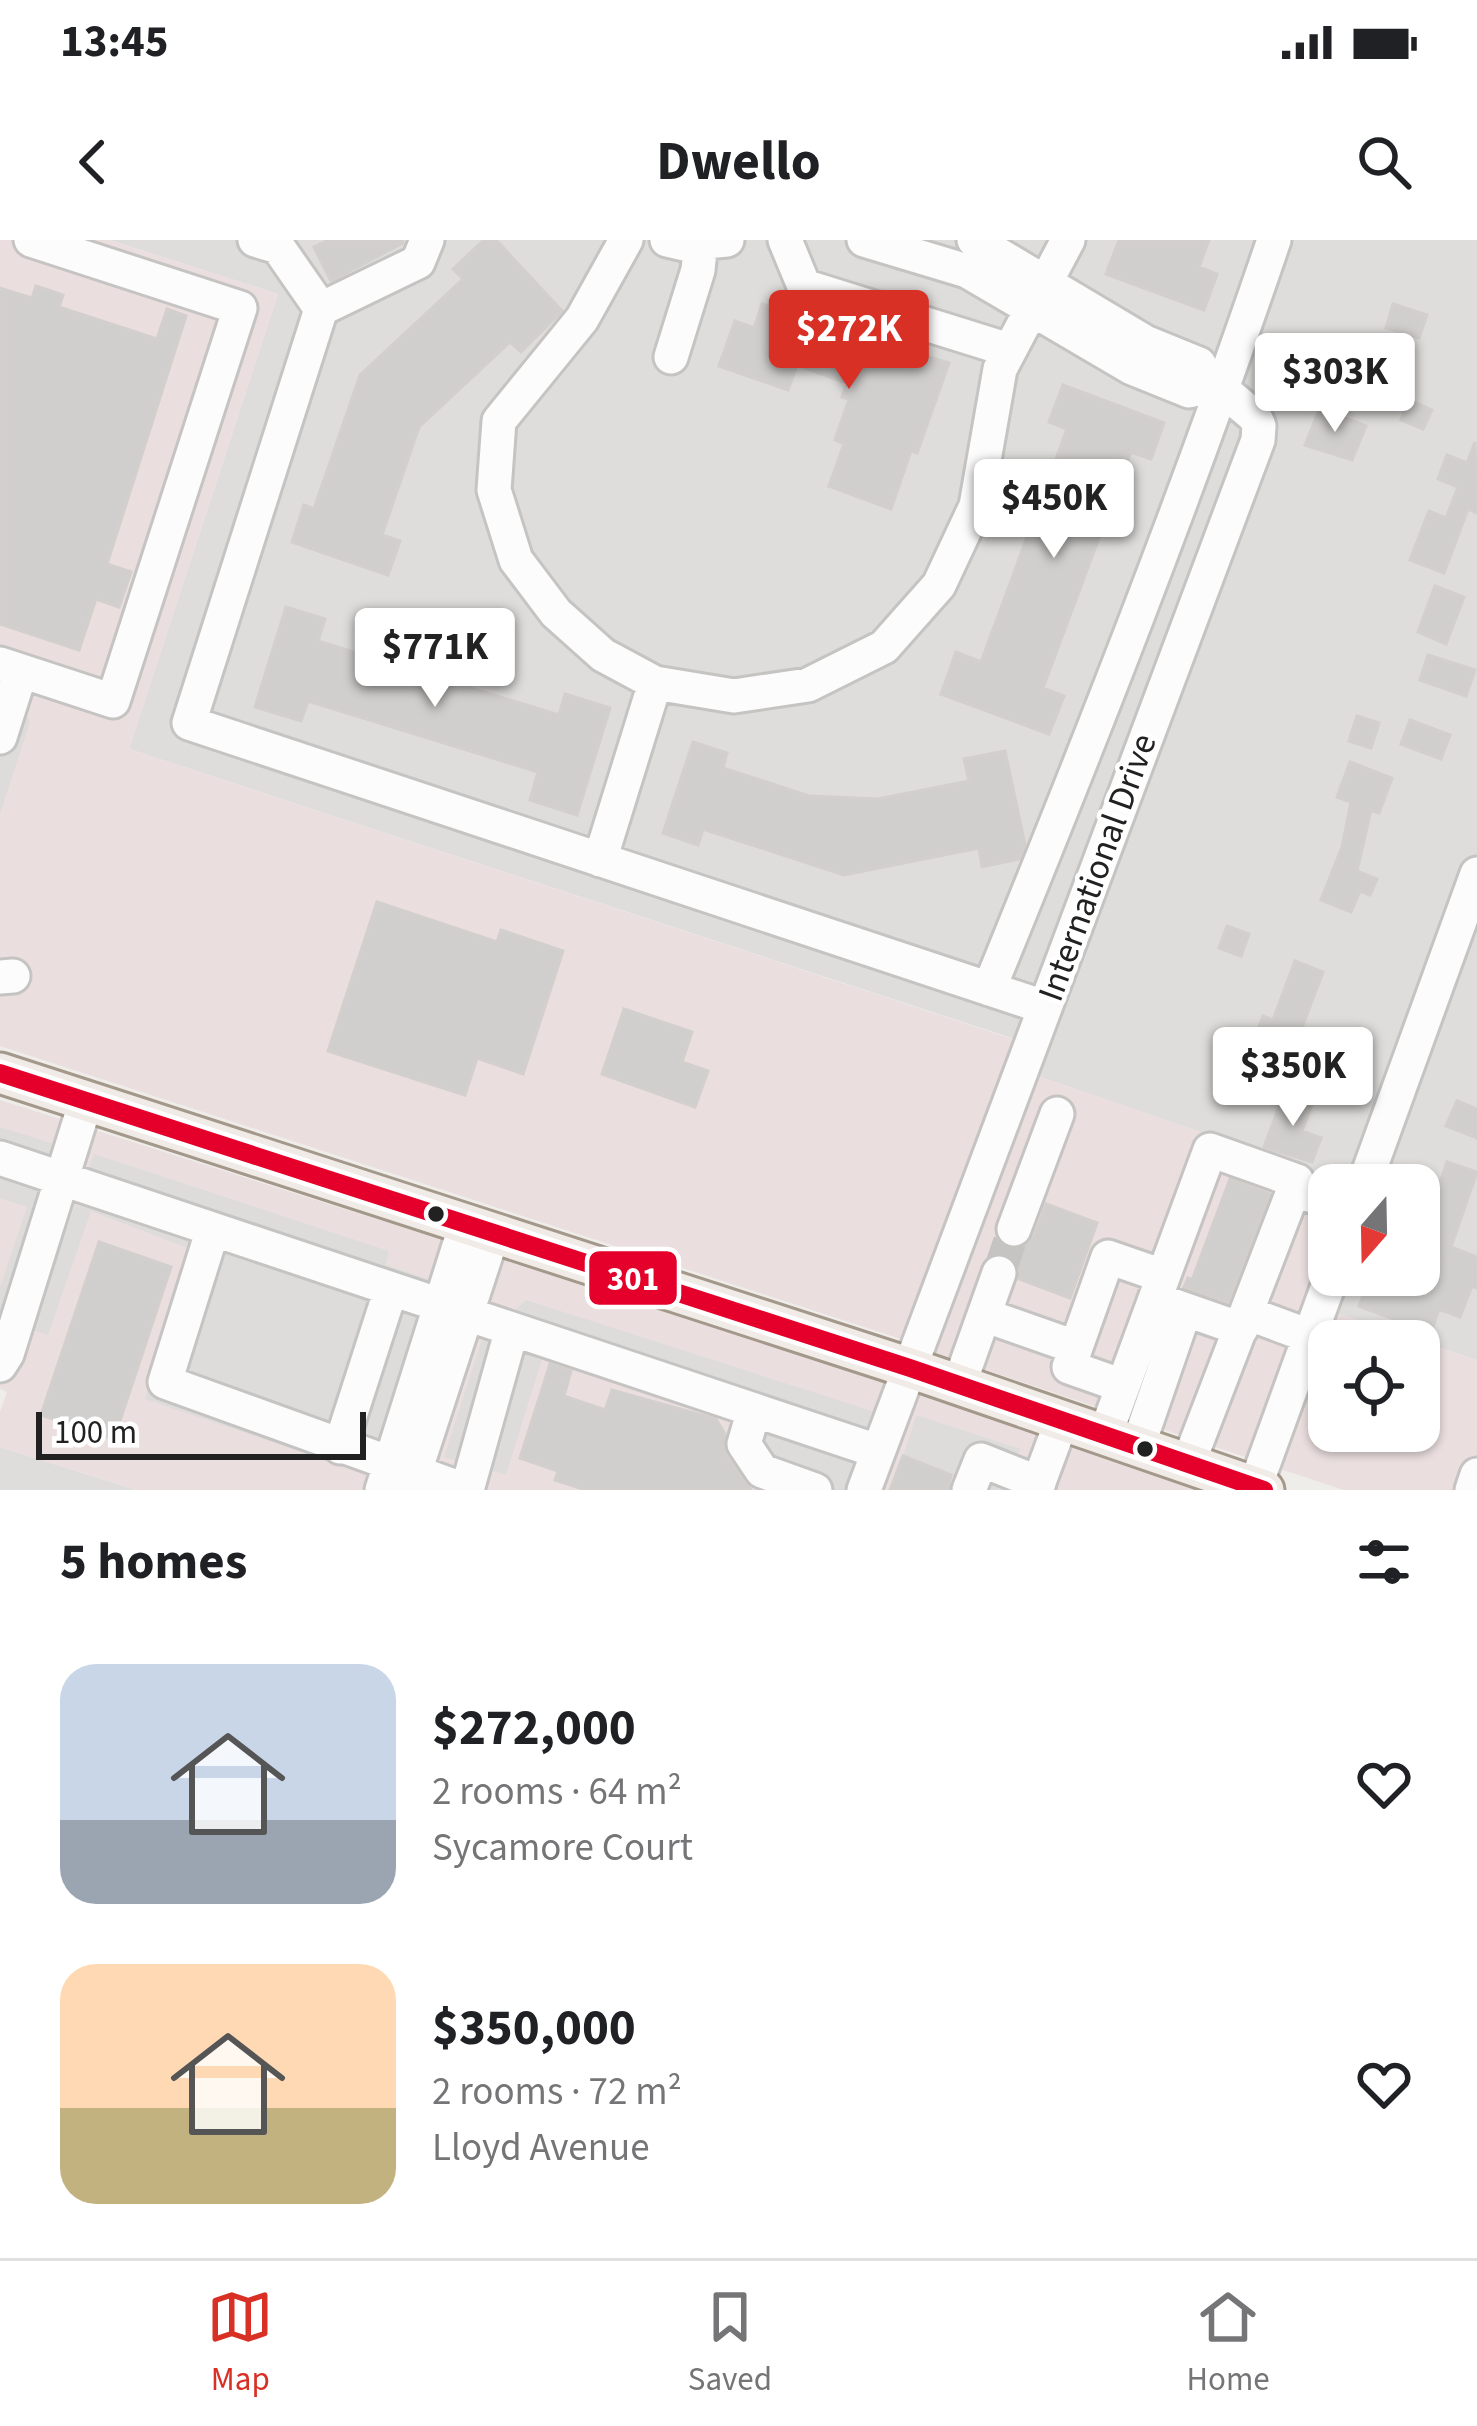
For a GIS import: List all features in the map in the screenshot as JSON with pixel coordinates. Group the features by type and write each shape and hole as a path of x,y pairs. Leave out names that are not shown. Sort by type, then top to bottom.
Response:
{"main road":[{"path":"0,1073 868,1354 1259,1489"}],"street":[{"path":"0,737 10,667 113,700 240,308 31,240"},
{"path":"427,240 418,262 321,309 189,723 1044,1007"},
{"path":"626,240 582,319 499,421 494,490 516,560 556,613 602,655 655,683 734,696 808,685 884,647 939,585 976,506 1000,369 1069,240"},
{"path":"784,240 804,286 1009,350"},
{"path":"864,240 1039,297"},
{"path":"974,240 1132,368 1189,391 1217,388"},
{"path":"989,989 1090,742 1274,240"},
{"path":"671,357 698,270 699,241"},
{"path":"275,242 321,309"},
{"name":"International Drive","path":"864,1490 1258,440 1255,418 1217,388"},
{"path":"599,860 655,683"},
{"path":"1372,1164 1477,874"},
{"path":"0,1365 86,1101"},
{"path":"1014,1229 1057,1114"},
{"path":"1122,1440 1210,1150 1297,1181 1189,1464"},
{"path":"0,1158 877,1451"},
{"path":"1293,1190 1308,1195"},
{"path":"399,1479 480,1228"},
{"path":"212,1232 165,1382 340,1447 399,1479 466,1490 512,1329"},
{"path":"1124,1386 1069,1367 1108,1257 1168,1295 1244,1321 1308,1336"},
{"path":"959,1385 999,1273"},
{"path":"340,1447 391,1289"},
{"path":"1122,1440 1124,1386 1168,1295"},
{"path":"984,1315 1076,1347"},
{"path":"1259,1489 1308,1342"},
{"path":"754,1410 744,1444 762,1472 815,1490"},
{"path":"969,1490 981,1460 1037,1487 1062,1420"},
{"path":"1472,1490 1477,1474"}],"shaded area":[{"path":"0,240 110,240 278,294 129,749 1022,1042 904,1340 0,1046"},
{"path":"110,240 1477,240 1477,1360 1440,1348 1440,1320 1356,1320 1311,1305 1314,1296 1440,1296 1440,1164 1308,1164 1308,1169 1029,1073 1021,1041 129,749 278,294"},
{"path":"0,692 18,698 30,722 0,814"},
{"path":"1029,1073 1308,1168 1308,1296 1314,1296 1311,1304 1358,1320 1308,1320 1308,1452 1440,1452 1440,1348 1477,1360 1477,1490 1343,1490 924,1349"},
{"path":"0,1100 919,1391 1200,1485 1198,1490 136,1490 0,1447 0,1412 7,1392 0,1389"},
{"path":"0,1127 63,1147 0,1339 0,1287 27,1207 0,1198"},
{"path":"94,1154 389,1251 386,1265 428,1279 370,1475 145,1399 190,1249 91,1211 48,1335 29,1329"},
{"path":"526,1300 897,1419 883,1490 761,1490 749,1486 730,1452 738,1426 733,1412 543,1356 506,1475 444,1457 481,1342"},
{"path":"916,1415 1020,1449 1005,1490 958,1490 951,1475 903,1457"},
{"path":"0,1447 136,1490 0,1490"}],"building":[{"path":"329,240 403,243 331,281 314,247"},
{"path":"484,240 496,240 562,311 521,352 510,342 419,427 382,535 400,541 388,575 292,542 304,505 314,509 360,375 463,279 453,269"},
{"path":"1119,240 1209,240 1199,267 1217,274 1204,310 1106,274"},
{"path":"36,286 63,295 59,307 157,339 167,309 186,316 107,564 131,572 119,607 96,599 79,650 0,624 0,288 32,298"},
{"path":"762,304 834,330 837,323 860,332 858,335 949,363 891,509 829,486 844,444 835,440 849,399 842,397 847,383 797,365 788,390 719,366 735,321 754,328"},
{"path":"1393,304 1427,315 1419,338 1386,328"},
{"path":"1063,385 1164,423 1151,459 1131,452 1043,688 1064,696 1049,734 941,694 956,652 981,662 1067,429 1049,422"},
{"path":"1409,400 1432,410 1423,429 1401,420"},
{"path":"1320,408 1366,426 1352,460 1305,445"},
{"path":"1475,442 1477,513 1468,509 1444,573 1410,560 1429,511 1446,518 1458,487 1438,479 1447,455 1467,463"},
{"path":"1435,586 1464,597 1446,644 1418,632"},
{"path":"286,607 325,619 318,641 559,715 565,694 610,708 577,815 530,800 538,772 308,701 301,721 255,707"},
{"path":"1428,655 1475,670 1466,696 1420,680"},
{"path":"1357,716 1379,723 1371,748 1349,741"},
{"path":"1410,720 1450,735 1441,759 1401,744"},
{"path":"693,742 727,753 723,768 809,796 878,799 969,781 964,759 1005,751 1025,845 1019,859 982,867 979,848 844,875 703,829 698,845 663,833"},
{"path":"1350,762 1392,778 1379,813 1371,810 1357,871 1377,879 1370,895 1360,891 1351,912 1321,900 1342,847 1351,802 1337,797"},
{"path":"377,902 497,942 501,930 563,951 523,1074 477,1058 465,1095 328,1051"},
{"path":"1227,926 1249,934 1241,956 1219,948"},
{"path":"1295,961 1323,972 1301,1030 1315,1036 1306,1060 1286,1053 1278,1074 1246,1062 1263,1016 1273,1020"},
{"path":"624,1009 692,1032 682,1062 708,1071 695,1107 602,1074"},
{"path":"1285,1091 1313,1102 1302,1131 1321,1138 1312,1162 1264,1147"},
{"path":"1457,1101 1477,1109 1477,1138 1446,1126"},
{"path":"1447,1162 1477,1172 1451,1247 1477,1257 1477,1288 1472,1286 1460,1317 1439,1309 1435,1320 1396,1320 1359,1306 1363,1296 1440,1296 1440,1183"},
{"path":"1230,1179 1270,1194 1228,1302 1184,1287 1188,1278 1192,1280"},
{"path":"1046,1204 1097,1223 1070,1298 1019,1279 1016,1260 1034,1236"},
{"path":"99,1242 171,1267 114,1439 41,1415"},
{"path":"550,1364 571,1371 564,1396 605,1410 612,1390 716,1419 725,1434 726,1455 751,1490 586,1490 555,1480 558,1471 520,1458"},
{"path":"903,1456 951,1475 948,1490 890,1490"}],"tunnel":[{"path":"999,1273 1014,1229"}],"transit line":[{"name":"301","path":"0,1073 910,1368 1264,1490"}]}
